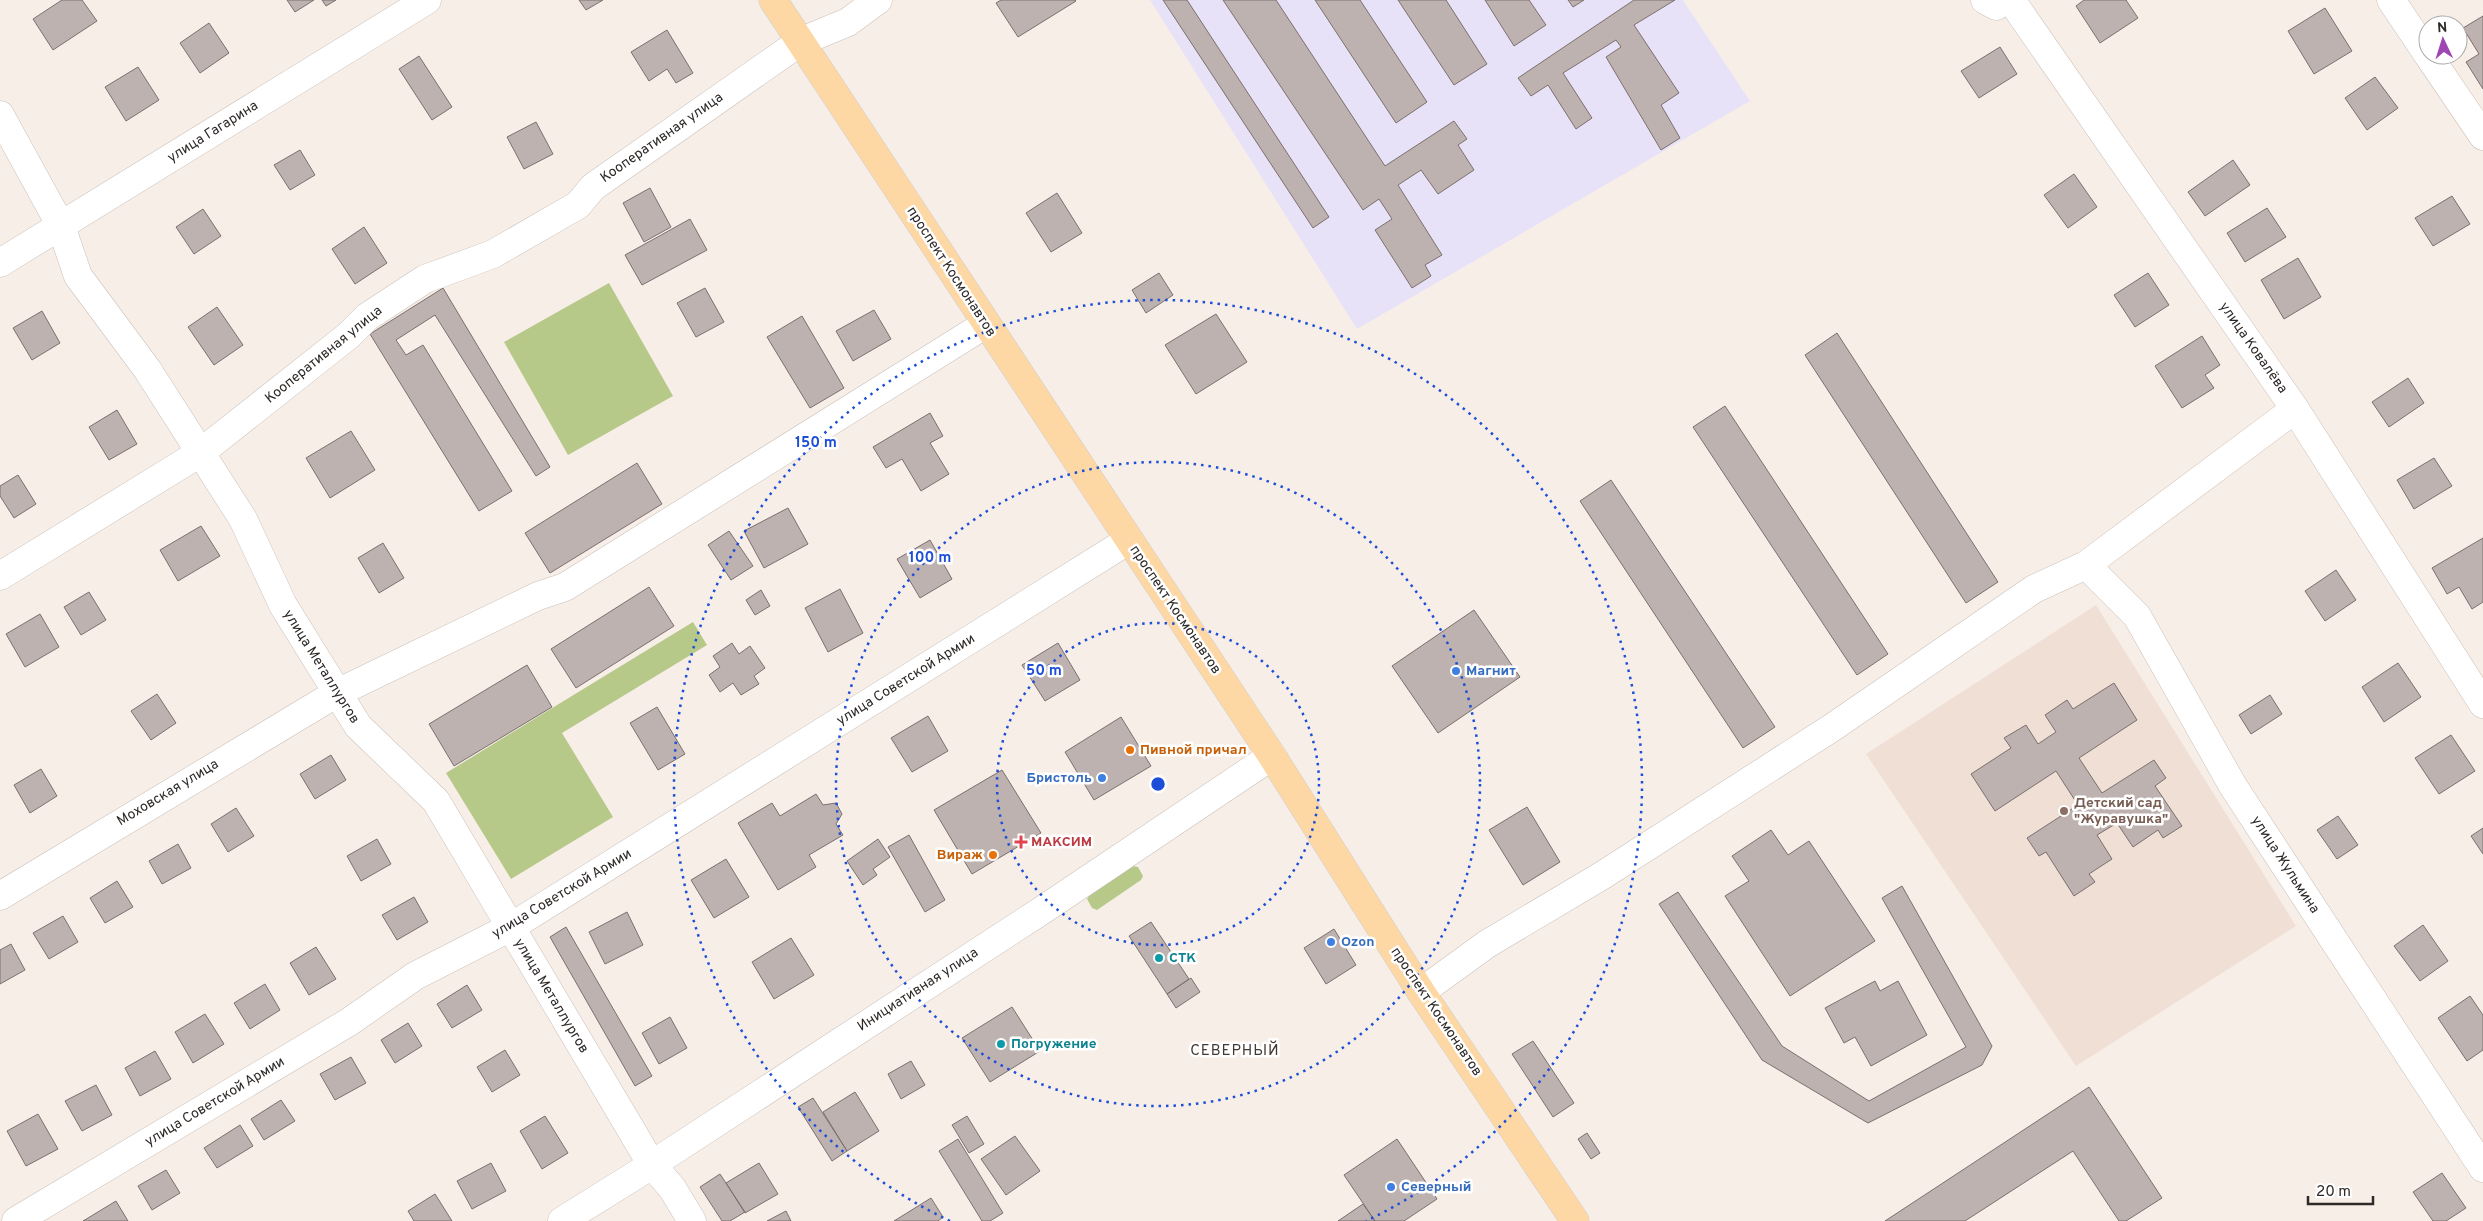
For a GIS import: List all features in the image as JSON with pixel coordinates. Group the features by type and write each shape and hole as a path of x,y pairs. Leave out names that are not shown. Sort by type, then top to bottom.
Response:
{"main road":[{"name":"проспект Космонавтов","path":"773,0 1272,756 1421,992 1574,1221"}],"street":[{"name":"улица Гагарина","path":"0,263 426,0"},
{"name":"Кооперативная улица","path":"0,576 200,453 348,336 367,317 425,278 493,254 578,205 593,187 800,42 848,22 878,0"},
{"path":"2391,0 2418,40"},
{"name":"улица Ковалёва","path":"1998,2 2295,409 2483,704"},
{"path":"2435,65 2483,136"},
{"name":"улица Металлургов","path":"0,115 61,226 78,276 147,369 243,519 282,606 358,726 436,800 652,1165 672,1188 692,1221"},
{"path":"337,693 538,596 565,587 986,324"},
{"path":"1421,992 1488,944 1603,875 1833,727 2034,590 2086,565 2295,409"},
{"name":"улица Советской Армии","path":"16,1221 349,1022 415,976 511,927 1129,540"},
{"name":"улица Жульмина","path":"2086,565 2137,616 2233,786 2483,1168"},
{"name":"Моховская улица","path":"0,896 337,693"},
{"name":"Инициативная улица","path":"562,1221 652,1165 1041,911 1272,756"}],"shaded area":[{"path":"1150,0 1683,0 1750,101 1357,329"},
{"name":"Детский сад \"Журавушка\"","path":"2096,605 2296,926 2076,1066 1866,754"}],"green space":[{"path":"609,283 673,396 568,455 504,342"},
{"path":"693,622 707,645 562,733 613,817 511,879 446,773"},
{"path":"1133,866 1138,867 1143,876 1141,880 1097,910 1092,908 1087,899 1091,893"}],"building":[{"path":"62,0 82,0 97,21 53,50 33,19"},
{"path":"287,0 314,0 295,12"},
{"path":"322,0 336,0 326,6"},
{"path":"579,0 603,0 586,10"},
{"path":"1001,0 1076,1 1018,37 996,3"},
{"path":"1163,0 1187,0 1329,217 1313,228"},
{"path":"1223,0 1276,0 1385,166 1454,121 1467,139 1458,145 1474,170 1438,194 1421,170 1398,185 1442,255 1425,265 1431,276 1412,288 1375,230 1392,219 1379,199 1363,210"},
{"path":"1315,0 1360,0 1427,102 1396,123"},
{"path":"1398,0 1446,0 1487,64 1454,85"},
{"path":"1485,0 1529,0 1546,25 1514,46"},
{"path":"1568,0 1584,0 1573,7"},
{"path":"1634,0 1675,0 1634,25 1679,93 1661,105 1680,138 1661,150 1606,57 1621,47 1616,40 1563,73 1592,118 1576,129 1548,85 1531,96 1518,78"},
{"path":"2084,0 2126,0 2138,18 2100,43 2076,6"},
{"path":"2325,8 2352,51 2314,74 2288,31"},
{"path":"2483,16 2483,89 2468,65 2468,61 2479,54 2468,36 2468,25"},
{"path":"209,23 229,53 200,73 180,43"},
{"path":"667,30 693,73 676,83 667,69 649,81 631,52"},
{"path":"2000,47 2017,74 1979,98 1961,71"},
{"path":"419,56 452,107 432,120 399,69"},
{"path":"138,67 159,100 126,121 105,87"},
{"path":"2375,77 2398,108 2367,130 2345,98"},
{"path":"536,122 553,154 524,169 507,137"},
{"path":"300,150 315,175 290,190 274,165"},
{"path":"2233,160 2250,185 2205,216 2188,192"},
{"path":"2074,174 2097,207 2068,228 2044,195"},
{"path":"650,188 671,227 644,242 623,203"},
{"path":"1057,193 1082,233 1051,252 1026,213"},
{"path":"2452,196 2470,224 2433,246 2415,218"},
{"path":"2267,208 2286,237 2245,262 2227,233"},
{"path":"203,209 221,236 194,254 176,227"},
{"path":"690,219 707,250 642,285 625,255"},
{"path":"364,227 387,263 355,284 332,249"},
{"path":"2298,258 2321,297 2284,319 2261,280"},
{"path":"1159,273 1173,295 1146,313 1132,290"},
{"path":"2148,273 2169,305 2135,327 2114,295"},
{"path":"443,288 550,467 536,476 435,315 396,340 406,355 423,345 512,491 479,511 370,334"},
{"path":"705,288 724,322 696,337 677,303"},
{"path":"217,307 243,345 214,365 188,327"},
{"path":"874,310 891,339 853,361 836,331"},
{"path":"42,311 60,343 32,360 13,328"},
{"path":"1216,314 1247,362 1196,394 1165,345"},
{"path":"802,316 844,388 810,408 767,337"},
{"path":"1837,333 1998,582 1966,603 1805,355"},
{"path":"2202,336 2220,365 2205,375 2214,388 2182,408 2155,366"},
{"path":"2408,378 2424,403 2389,427 2372,402"},
{"path":"1725,406 1888,654 1857,675 1693,427"},
{"path":"117,410 137,444 109,460 89,427"},
{"path":"930,413 943,436 930,443 949,474 921,491 902,459 886,468 873,447"},
{"path":"351,431 375,470 330,498 306,458"},
{"path":"2434,458 2452,486 2414,509 2397,480"},
{"path":"637,463 662,504 550,573 525,533"},
{"path":"18,475 36,504 14,518 0,496 0,486"},
{"path":"1611,480 1775,727 1743,748 1580,501"},
{"path":"788,508 808,544 764,568 744,531"},
{"path":"201,526 220,556 178,581 160,550"},
{"path":"729,531 753,566 731,580 708,545"},
{"path":"2483,538 2483,602 2472,609 2459,587 2447,594 2432,568"},
{"path":"930,540 952,579 920,598 897,559"},
{"path":"383,543 404,578 379,593 358,558"},
{"path":"2336,570 2356,600 2325,621 2305,591"},
{"path":"649,587 674,626 576,688 551,649"},
{"path":"840,589 863,633 828,652 805,608"},
{"path":"761,590 770,606 755,615 746,600"},
{"path":"89,592 106,620 81,635 64,607"},
{"name":"Магнит","path":"1474,610 1520,677 1438,733 1392,666"},
{"path":"40,614 59,647 25,667 6,634"},
{"path":"732,643 739,654 750,646 765,668 754,676 759,684 741,695 733,683 720,692 709,675 720,667 713,656"},
{"path":"1058,643 1080,680 1045,701 1022,665"},
{"path":"2398,663 2421,697 2384,722 2362,687"},
{"path":"527,665 552,707 454,766 429,724"},
{"path":"2114,683 2137,720 2079,758 2102,793 2154,760 2166,778 2155,786 2182,826 2163,838 2158,830 2133,847 2117,823 2097,835 2112,859 2089,874 2095,882 2074,896 2046,852 2039,856 2027,838 2078,805 2056,771 1995,811 1971,774 2011,748 2004,738 2026,725 2038,744 2056,732 2045,715 2067,700 2073,709"},
{"path":"157,694 176,723 151,740 131,711"},
{"path":"2270,695 2282,714 2251,734 2239,715"},
{"path":"657,707 685,754 658,770 630,723"},
{"path":"928,716 948,751 912,772 891,738"},
{"path":"1121,717 1151,766 1094,800 1065,752"},
{"path":"2451,735 2475,771 2439,794 2415,758"},
{"path":"331,755 346,780 315,799 300,774"},
{"path":"41,769 57,796 30,813 14,785"},
{"path":"1002,770 1041,833 972,874 934,810"},
{"path":"816,794 823,805 836,803 842,814 836,824 843,835 809,855 816,867 778,890 738,823 772,803 780,816"},
{"path":"1527,807 1560,862 1523,885 1489,830"},
{"path":"236,808 254,836 228,852 211,824"},
{"path":"2338,816 2358,845 2337,859 2317,830"},
{"path":"2483,828 2483,854 2471,836"},
{"path":"1771,830 1788,855 1809,841 1875,941 1790,996 1725,896 1749,881 1732,856"},
{"path":"909,835 945,900 925,912 888,847"},
{"path":"377,839 391,864 361,881 347,856"},
{"path":"878,839 890,857 873,869 877,875 863,885 847,861"},
{"path":"178,844 191,868 162,884 149,861"},
{"path":"726,859 749,897 714,918 691,880"},
{"path":"117,881 133,907 105,923 90,898"},
{"path":"1902,886 1992,1046 1982,1065 1868,1123 1762,1060 1659,904 1678,892 1782,1046 1869,1101 1966,1047 1882,898"},
{"path":"414,897 428,922 397,940 382,915"},
{"path":"627,912 643,945 605,964 589,932"},
{"path":"63,916 78,942 49,959 33,933"},
{"name":"СТК","path":"1151,922 1189,979 1167,994 1129,936"},
{"path":"2423,925 2448,961 2420,981 2394,946"},
{"path":"566,927 652,1076 635,1086 550,937"},
{"path":"1334,929 1356,965 1326,984 1304,948"},
{"path":"791,938 814,975 774,999 752,962"},
{"path":"11,944 25,970 0,984 0,950"},
{"path":"316,947 336,979 309,995 290,963"},
{"path":"1191,978 1200,992 1176,1008 1167,994"},
{"path":"1875,981 1880,991 1898,981 1927,1035 1871,1066 1855,1037 1844,1043 1825,1008"},
{"path":"265,984 280,1010 250,1029 234,1003"},
{"path":"467,985 482,1010 452,1028 437,1004"},
{"path":"2470,996 2483,1015 2483,1050 2467,1061 2438,1018"},
{"name":"Погружение","path":"1012,1007 1040,1051 990,1082 962,1038"},
{"path":"205,1014 224,1044 193,1063 175,1032"},
{"path":"670,1017 687,1048 659,1064 642,1033"},
{"path":"408,1023 422,1046 395,1063 381,1040"},
{"path":"1533,1041 1574,1103 1553,1117 1512,1054"},
{"path":"505,1050 520,1075 492,1092 477,1067"},
{"path":"155,1051 171,1079 140,1096 125,1068"},
{"path":"351,1057 366,1083 335,1100 320,1074"},
{"path":"911,1061 925,1085 901,1099 888,1074"},
{"path":"96,1085 112,1115 82,1131 65,1101"},
{"path":"2089,1087 2162,1198 2126,1221 2119,1221 2073,1151 1965,1221 1885,1221"},
{"path":"855,1092 879,1131 847,1151 823,1112"},
{"path":"813,1098 847,1151 832,1161 798,1107"},
{"path":"281,1100 295,1121 264,1140 251,1119"},
{"path":"38,1114 58,1149 26,1166 7,1131"},
{"path":"545,1116 568,1153 542,1169 520,1131"},
{"path":"967,1116 984,1144 969,1153 952,1125"},
{"path":"240,1125 253,1146 217,1168 204,1148"},
{"path":"1587,1133 1600,1153 1591,1159 1578,1139"},
{"path":"1015,1136 1040,1171 1006,1195 981,1159"},
{"path":"958,1139 1003,1213 990,1221 982,1221 939,1151"},
{"name":"Северный","path":"1397,1139 1437,1199 1404,1221 1375,1221 1344,1175"},
{"path":"491,1163 506,1191 472,1209 457,1181"},
{"path":"759,1163 778,1194 745,1213 726,1183"},
{"path":"166,1170 180,1193 152,1210 138,1186"},
{"path":"2442,1173 2466,1208 2446,1221 2433,1221 2413,1192"},
{"path":"720,1174 745,1212 730,1221 722,1221 700,1187"},
{"path":"435,1194 452,1221 414,1221 408,1211"},
{"path":"931,1198 943,1217 938,1221 894,1221"},
{"path":"116,1201 128,1221 83,1221"},
{"path":"1363,1204 1375,1221 1338,1221"},
{"path":"786,1211 791,1221 767,1221"}],"place":[{"name":"Магнит","path":"1456,671"},
{"name":"Пивной причал","path":"1130,750"},
{"name":"Бристоль","path":"1102,778"},
{"name":"Детский сад \"Журавушка\"","path":"2064,811"},
{"name":"МАКСИМ","path":"1021,842"},
{"name":"Вираж","path":"993,855"},
{"name":"Ozon","path":"1331,942"},
{"name":"СТК","path":"1159,958"},
{"name":"Погружение","path":"1001,1044"},
{"name":"Северный","path":"1391,1187"}],"district":[{"name":"СЕВЕРНЫЙ","path":"1235,1051"}]}
